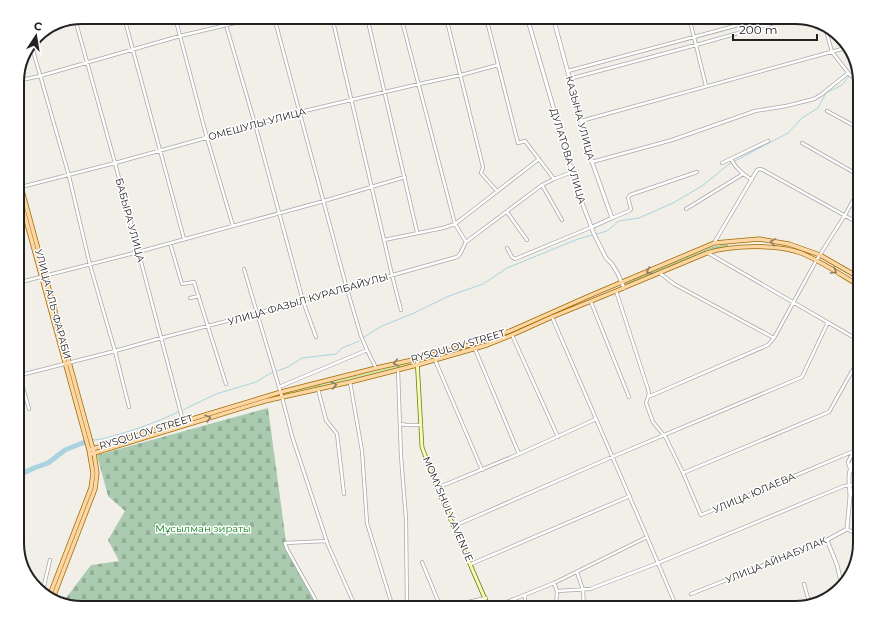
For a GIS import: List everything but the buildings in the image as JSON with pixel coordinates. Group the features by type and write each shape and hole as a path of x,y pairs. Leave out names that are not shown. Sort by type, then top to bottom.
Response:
{"main road":[{"name":"УЛИЦА АЛЬ-ФАРАБИ","path":"24,208 92,454"},
{"name":"RYSQULOV STREET","path":"90,447 281,392 463,347 510,331 714,243 759,239 789,244 820,255 853,274"},
{"path":"730,242 730,249"},
{"name":"RYSQULOV STREET","path":"92,454 282,396 350,382 487,346 552,317 717,250 759,247 788,249 802,253 853,282"},
{"path":"484,340 487,346"},
{"name":"MOMYSHULY AVENUE","path":"417,359 422,447 454,526 488,601"},
{"path":"51,592 91,488 93,473 92,454"},
{"path":"55,594 95,489 97,473 92,454"}],"street":[{"name":"БАБЫРА УЛИЦА","path":"77,24 88,62 183,421"},
{"path":"126,24 184,239"},
{"path":"177,24 207,138 233,226"},
{"path":"24,79 180,36 230,24"},
{"path":"276,24 347,289 361,336 376,368"},
{"path":"334,24 401,310"},
{"path":"369,24 417,232"},
{"path":"403,24 455,224 466,242"},
{"path":"448,24 483,167 481,173 497,191"},
{"path":"488,24 518,143 525,141 554,179"},
{"name":"ДУЛАТОВА УЛИЦА","path":"529,24 580,199 606,258 612,264 624,288"},
{"name":"КАЗЫНА УЛИЦА","path":"555,24 592,162 612,218"},
{"path":"691,24 706,87"},
{"path":"568,71 743,24"},
{"path":"570,78 770,24"},
{"path":"226,25 255,124 303,301 316,337"},
{"path":"827,34 832,52 849,74 853,77"},
{"path":"581,121 842,49"},
{"path":"34,56 69,176 90,265 115,351 129,407"},
{"name":"ОМЕШУЛЫ УЛИЦА","path":"24,186 69,176 300,112 498,65"},
{"path":"592,162 672,140 755,111 786,106 814,99 849,74"},
{"path":"828,111 853,125"},
{"path":"722,163 768,141"},
{"path":"802,143 853,172"},
{"path":"384,240 417,232 443,228 455,224 539,159"},
{"path":"731,159 735,166 752,180"},
{"path":"714,243 757,170 760,169 853,220"},
{"name":"УЛИЦА ФАЗЫЛ КУРАЛБАЙУЛЫ","path":"24,375 303,301 457,257 466,242 542,185 572,172"},
{"path":"507,248 514,258 592,227 629,210 628,198 630,195 697,172"},
{"path":"686,209 743,174"},
{"path":"24,281 138,252 324,201 405,177"},
{"path":"542,185 562,220"},
{"path":"647,397 768,345 774,338 816,261 853,201"},
{"path":"507,212 527,240"},
{"path":"170,243 182,284 194,282 226,384"},
{"path":"707,253 853,337"},
{"path":"244,269 281,392 292,436 327,541 353,601"},
{"path":"660,273 674,284 774,338"},
{"name":"УЛИЦА ЮЛАЕВА","path":"616,291 648,389 646,402 653,422 666,438 701,515 853,451"},
{"path":"190,298 199,296"},
{"path":"591,302 628,397"},
{"path":"552,317 674,601"},
{"path":"454,526 663,435 802,377 828,322"},
{"path":"512,335 558,437"},
{"path":"474,349 519,454"},
{"path":"279,387 367,350"},
{"path":"435,359 482,470"},
{"path":"683,473 829,412 853,369"},
{"path":"398,370 401,456 406,519 407,601"},
{"path":"350,382 362,451 367,523 391,601"},
{"path":"317,389 326,420 336,434 344,494"},
{"path":"24,392 29,409"},
{"path":"438,488 558,437 596,419"},
{"path":"400,424 421,425"},
{"path":"853,453 848,462 850,469 853,472"},
{"path":"853,462 850,469 848,529 853,532"},
{"path":"557,591 590,589 658,563 849,485 853,485"},
{"path":"850,496 853,488"},
{"path":"471,564 630,496"},
{"name":"УЛИЦА АЙНАБУЛАК","path":"691,594 827,540 848,529"},
{"path":"510,601 554,583 647,536"},
{"path":"827,540 837,565 840,579"},
{"path":"316,601 287,549 286,543 327,541"},
{"path":"44,586 50,560"},
{"path":"422,562 437,601"},
{"path":"577,572 583,590 584,601"},
{"path":"554,583 557,591 556,601"},
{"path":"804,584 809,600"},
{"path":"526,595 526,601"},
{"path":"472,601 486,598"}],"green space":[{"path":"728,244 728,247 713,249 626,285 625,283 712,247"},
{"path":"414,361 414,364 284,395 284,393"},
{"name":"Мұсылман зираты","path":"268,408 287,549 315,601 74,601 66,599 91,565 119,561 108,540 125,511 108,496 97,455"}],"waterway":[{"path":"364,337 382,326 414,313 449,296 483,284 507,268 578,239 607,231 619,221 639,218 673,203 702,186 729,164 788,133 802,118 818,108 826,93 842,85 849,76"},
{"path":"183,410 216,394 256,382 269,374 288,367 302,358 336,354 342,348 359,341"},
{"path":"93,440 120,434 178,412"},
{"path":"24,473 48,463 65,450 90,440"}]}
